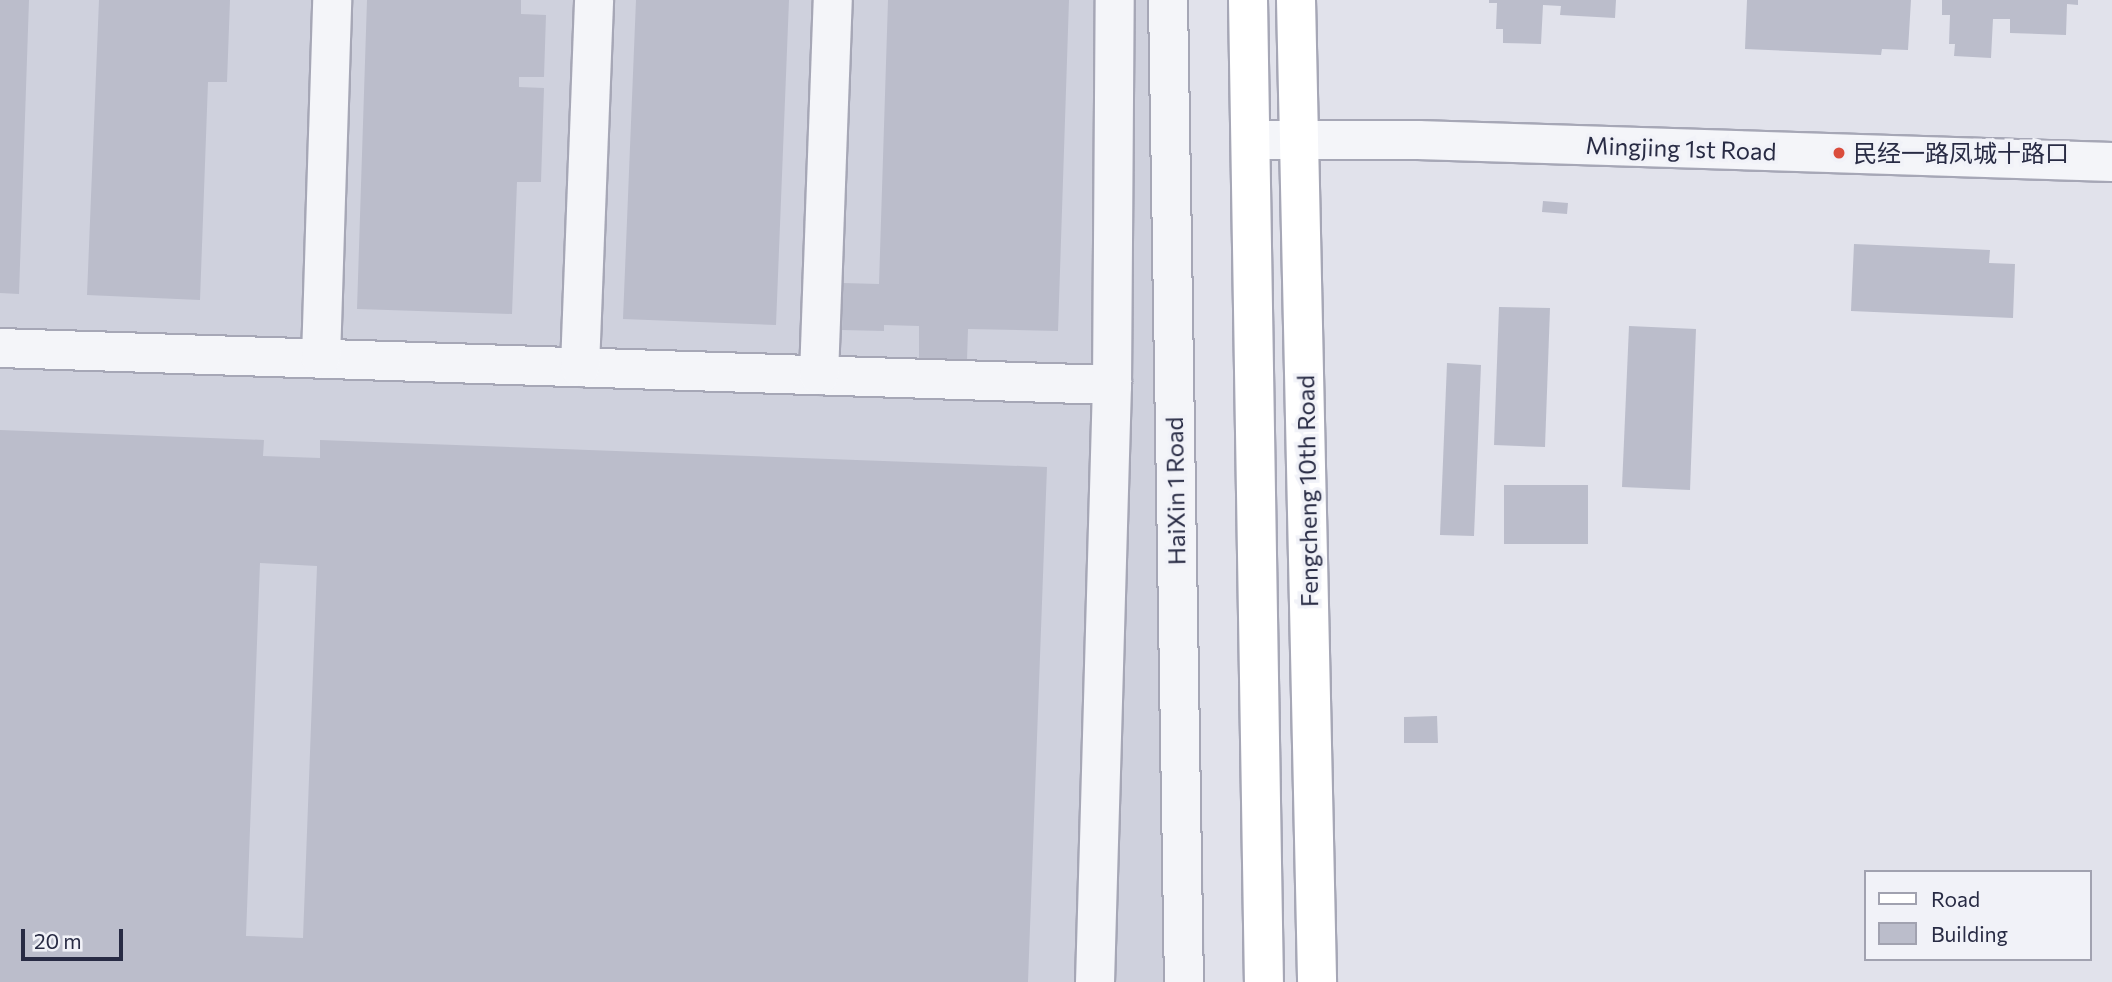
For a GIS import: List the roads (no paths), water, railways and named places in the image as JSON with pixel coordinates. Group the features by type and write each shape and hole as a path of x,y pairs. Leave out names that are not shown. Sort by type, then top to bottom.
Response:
{"main road":[{"name":"Fengcheng 10th Road","path":"1248,0 1265,982"},
{"name":"Fengcheng 10th Road","path":"1296,0 1317,982"}],"street":[{"path":"321,358 332,0"},
{"path":"580,367 594,0"},
{"path":"819,375 832,0"},
{"path":"1095,982 1112,385 1115,0"},
{"name":"HaiXin 1 Road","path":"1168,0 1184,982"},
{"name":"Mingjing 1st Road","path":"1251,140 1300,138 2112,162"},
{"path":"0,348 1112,385"}],"place":[{"name":"民经一路凤城十路口","path":"1839,153"}]}
